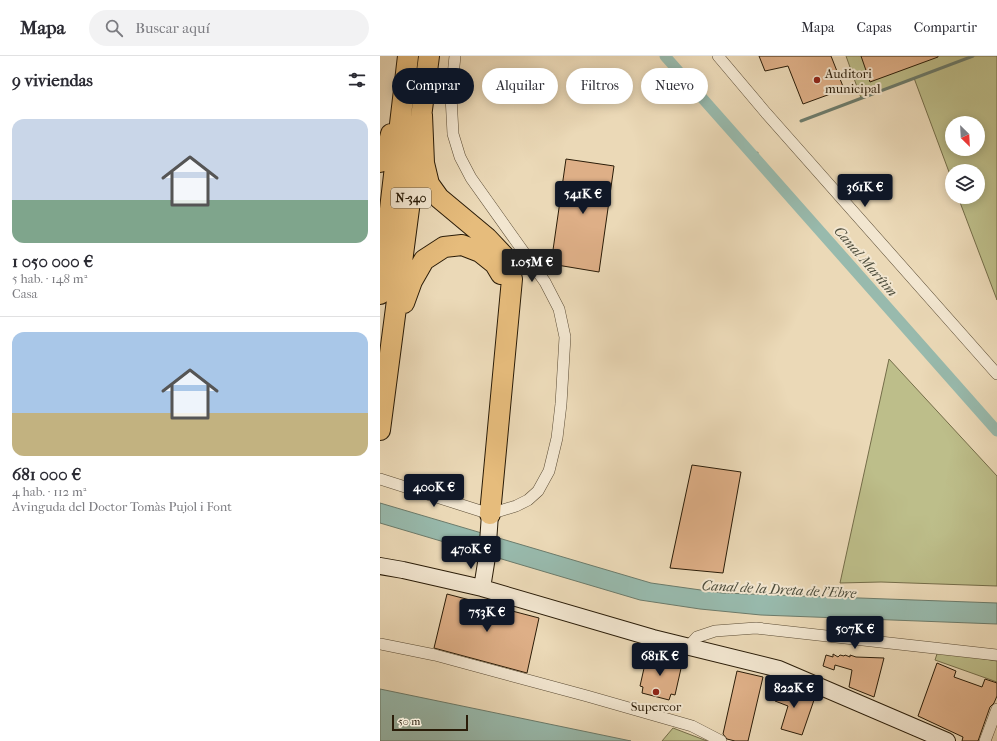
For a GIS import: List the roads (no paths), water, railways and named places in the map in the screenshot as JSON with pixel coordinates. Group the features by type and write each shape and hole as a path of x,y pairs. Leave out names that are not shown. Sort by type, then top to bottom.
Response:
{"highway":[{"name":"N-340","path":"380,430 429,56"},
{"name":"N-340","path":"380,294 407,60"},
{"path":"380,162 387,149 407,60"},
{"path":"422,115 424,163 428,184 439,198 487,238 505,257 512,279 490,521"},
{"path":"392,339 412,281 424,260 444,247 462,245 480,252 495,264 504,280 509,306"}],"street":[{"path":"456,56 451,104 453,134 460,157 471,178 545,282 559,309 565,337 561,404 557,438 549,471 538,491 528,500 490,521"},
{"path":"718,56 997,374"},
{"path":"380,479 490,521"},
{"path":"482,588 487,557 490,521"},
{"path":"380,566 482,588 617,628 779,669 947,741"},
{"path":"688,646 697,636 715,631 756,628 997,655"},
{"path":"380,644 435,656 587,696 692,726 721,741"},
{"path":"985,741 997,709"}],"waterway":[{"name":"Canal Marítim","path":"665,56 997,431"},
{"path":"801,121 973,56"},
{"name":"Canal Marítim","path":"754,156 757,153"}],"place":[{"name":"Auditori municipal","path":"817,80"},
{"name":"Supercor","path":"656,692"}],"water label":[{"name":"Canal de la Dreta de l'Ebre","path":"779,589"}]}
